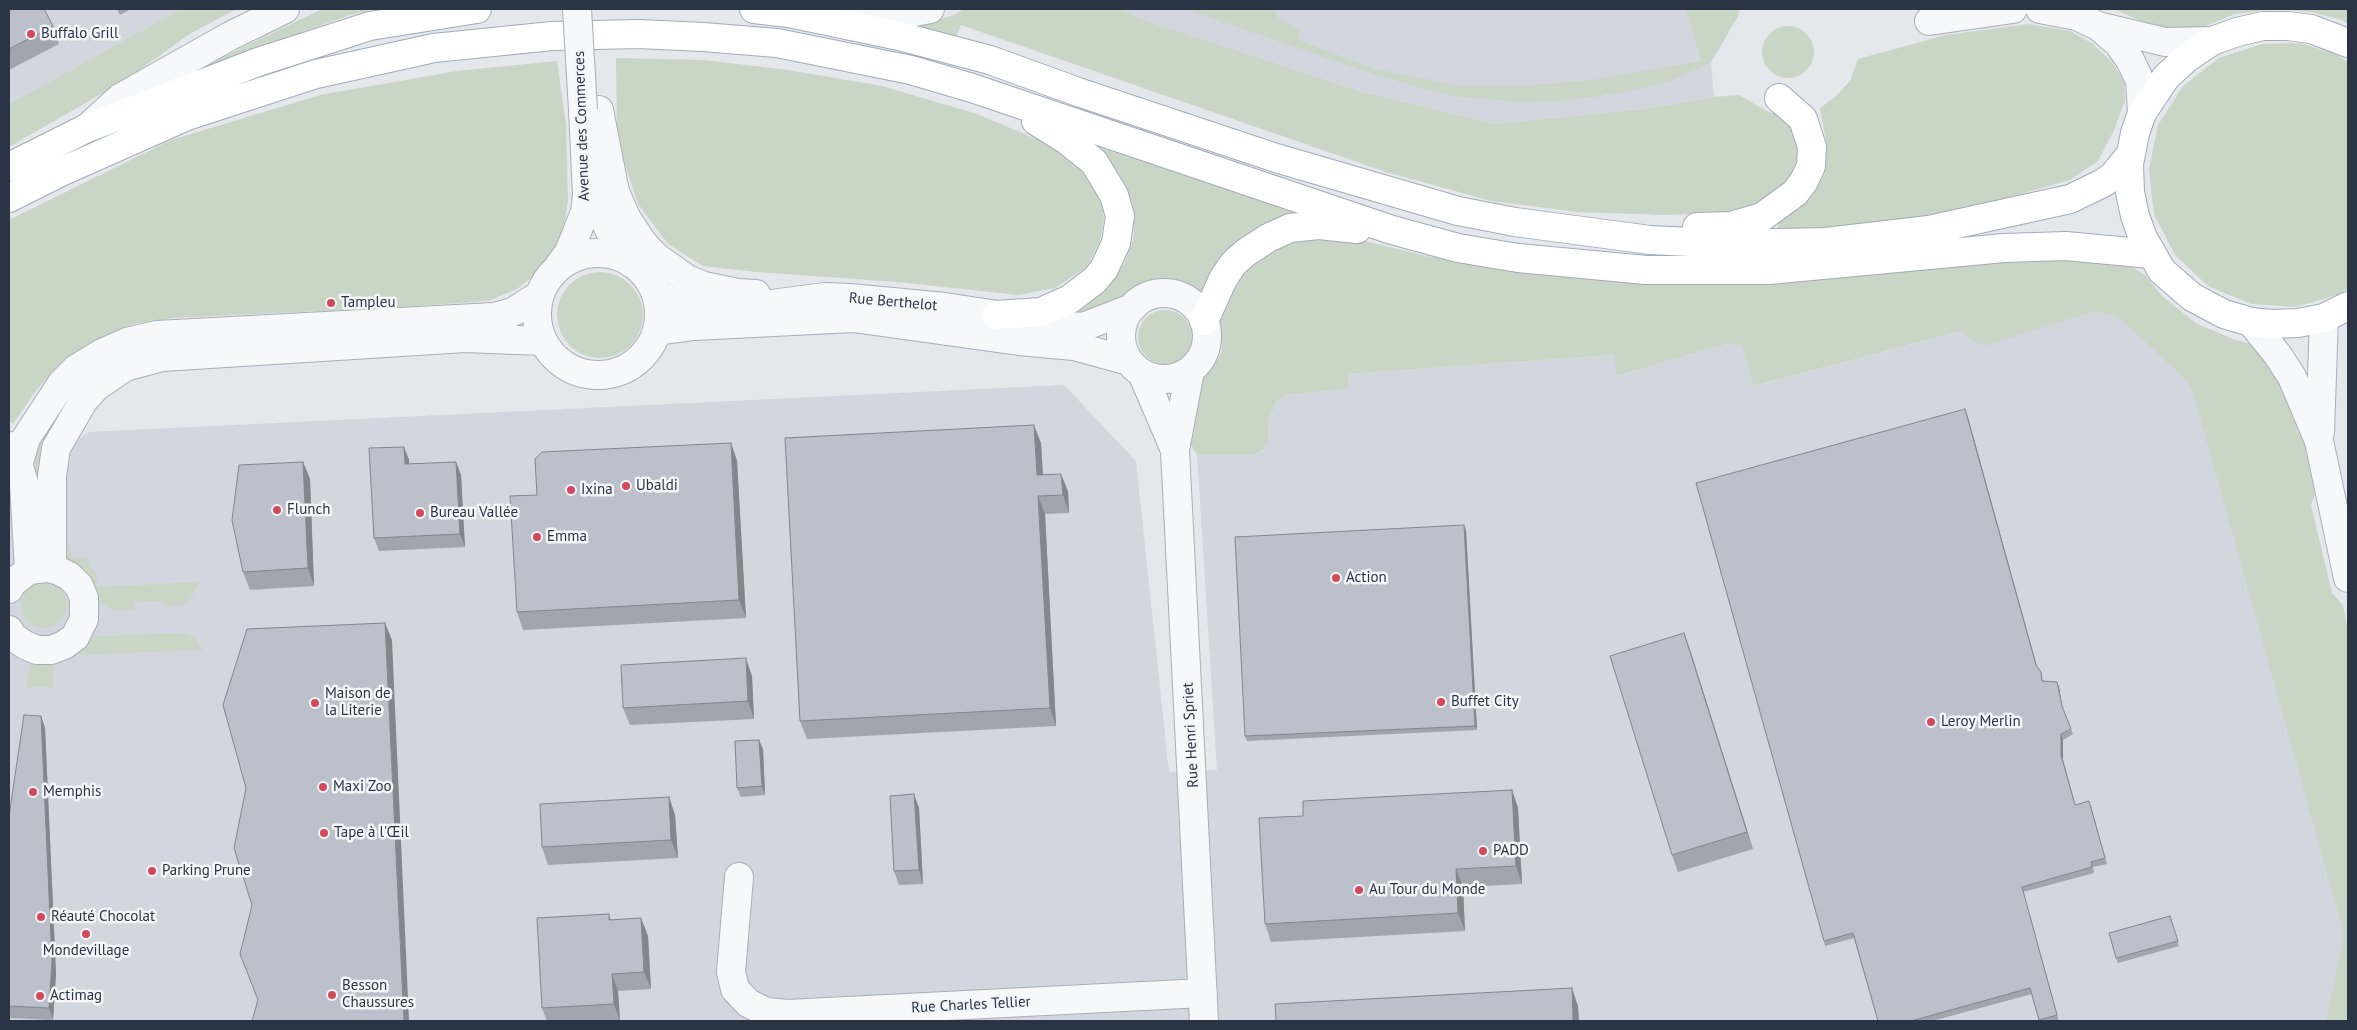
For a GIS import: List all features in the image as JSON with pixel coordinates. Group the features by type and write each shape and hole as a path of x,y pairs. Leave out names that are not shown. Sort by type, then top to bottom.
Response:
{"main road":[{"path":"9,167 85,130 187,88 322,40 370,26 476,9"},
{"path":"754,9 790,13 899,36 990,60 1078,92 1276,158 1458,211 1515,222 1650,240 1731,244 1826,242 1910,232 1998,216 2070,199 2108,179 2130,155"},
{"path":"2348,43 2312,29 2288,26 2263,26 2237,32 2212,41 2188,56 2166,77 2142,113 2130,155 2130,192 2135,216 2152,254 2162,270 2192,297 2224,314 2250,322 2273,324 2298,324 2324,318 2348,306"},
{"path":"9,198 63,171 187,116 316,74 434,48 552,36 638,34 703,36 777,43 911,70 972,88 1392,230 1458,248 1518,258 1646,270 1769,270 2012,248 2066,246 2152,254"},
{"path":"972,88 1040,123 1068,141 1094,162 1114,195 1120,216 1116,243 1104,269 1095,280 1055,307 1040,312 996,315"},
{"path":"1541,225 1634,230 1731,226 1762,217 1795,192 1811,166 1812,147 1803,119 1779,98"},
{"path":"1204,321 1223,278 1233,264 1245,253 1268,238 1290,228 1319,225 1392,230"}],"street":[{"path":"85,130 120,98 230,36 285,9"},
{"name":"Avenue des Commerces","path":"578,9 603,217 618,248 632,263"},
{"name":"Avenue des Commerces","path":"559,266 569,252 585,212 595,9"},
{"path":"790,13 819,11 863,16 900,15 930,9"},
{"path":"1929,22 2013,9"},
{"path":"2040,9 2077,16 2098,26 2165,42 2212,41"},
{"path":"2098,26 2118,43 2130,60 2140,81 2142,113"},
{"path":"591,110 615,192 634,231 656,257 687,279 704,286 738,293 825,298"},
{"path":"595,253 608,254 632,263 645,275 655,291 659,311 657,331 650,346 640,358 627,368 608,375 587,375 568,368 553,356 542,341 537,326 536,310 539,295 547,279 559,266 570,259 595,253"},
{"name":"Rue Berthelot","path":"655,291 674,304 697,308 741,308 825,298 869,299 945,306 1083,327 1132,308"},
{"path":"1136,367 1154,378 1166,379 1179,377 1190,371 1203,354 1206,344 1204,321 1191,304 1172,294 1150,296 1132,308 1122,328 1124,351 1136,367 1175,450"},
{"path":"20,462 26,438 62,383 76,369 102,353 127,342 157,335 494,316 513,312 539,295"},
{"name":"Rue Berthelot","path":"657,331 694,326 853,318 1019,341 1074,346 1136,367"},
{"path":"2319,441 2324,318"},
{"path":"2250,322 2277,354 2292,377 2319,441 2348,578"},
{"path":"40,570 56,448 84,400 96,387 125,367 171,356 465,338 542,341"},
{"path":"1175,450 1190,371"},
{"path":"9,435 20,462 40,570"},
{"name":"Rue Henri Spriet","path":"1175,450 1204,1021"},
{"path":"9,589 11,584 40,570 69,576 78,586 84,598 84,619 74,637 64,646 51,650 37,650 25,645 12,636 9,630"},
{"name":"Rue Charles Tellier","path":"739,878 731,972 736,989 748,1003 766,1012 788,1014 1203,993"}],"shaded area":[{"path":"9,9 181,9 9,104"},
{"path":"1121,9 1739,9 1738,16 1711,63 1714,97 1643,109 1495,124 1362,92 1149,22"},
{"path":"2093,312 2118,316 2269,378 2339,626 2348,1021 9,1021 9,460 12,485 89,432 1064,385 1136,461 1169,772 1217,770 1197,455 1255,455 1263,451 1268,444 1268,419 1271,411 1276,402 1287,395 1349,389 1348,374 1615,355 1618,376 1729,343 1742,346 1755,386 1962,331 1975,342"}],"green space":[{"path":"181,9 237,9 191,33 127,79 9,147 9,104"},
{"path":"322,9 375,9 347,16 194,71"},
{"path":"964,9 1121,9 1149,22 1362,92 1495,124 1643,109 1714,97 1739,95 1768,112 1783,115 1794,122 1802,155 1792,176 1778,191 1751,205 1722,213 1665,215 1577,212 1491,201 1386,172 961,25 955,39 909,28 954,15"},
{"path":"1186,9 1275,9 1278,18 1299,30 1298,40 1374,69 1454,85 1518,86 1592,80 1701,61 1686,9 1739,9 1738,16 1710,63 1671,81 1620,93 1559,101 1519,102 1454,96 1426,89 1376,75"},
{"path":"2113,9 2275,9 2235,14 2203,27 2178,33 2153,26"},
{"path":"2275,9 2348,9 2348,24 2342,20 2311,12"},
{"path":"2029,24 2070,31 2093,44 2112,62 2124,82 2125,101 2114,130 2098,161 2070,180 1954,213 1785,233 1778,228 1779,220 1816,184 1827,147 1820,108 1836,96 1850,81 1858,59 1946,35"},
{"path":"1788,26 1802,30 1810,38 1814,52 1810,66 1802,74 1788,78 1774,74 1766,66 1762,52 1766,38 1774,30"},
{"path":"2300,43 2336,54 2348,62 2348,288 2340,294 2296,307 2251,304 2208,286 2175,255 2154,214 2149,169 2158,125 2183,86 2219,58 2262,44"},
{"path":"616,58 704,60 788,70 882,86 977,114 1039,140 1077,165 1102,193 1104,218 1100,242 1086,268 1055,288 1018,295 898,282 757,272 703,266 668,244 638,204 617,140"},
{"path":"557,61 566,124 568,201 564,227 554,250 537,273 517,289 488,301 172,318 135,324 102,337 66,358 37,389 13,424 9,421 9,220 171,140 320,95 457,71"},
{"path":"1095,146 1307,213 1280,220 1247,235 1210,272 1201,292 1183,282 1144,283 1123,298 1085,314 1059,315 1101,290 1124,264 1134,237 1133,205 1118,172"},
{"path":"1298,237 1361,240 1426,256 1520,271 2100,259 2124,262 2146,276 2162,296 2197,324 2236,340 2258,346 2275,362 2306,440 2317,489 2311,505 2332,593 2343,605 2348,630 2348,1021 2326,1021 2343,940 2342,927 2194,395 2187,381 2118,316 2093,312 1986,345 1975,342 1961,331 1754,386 1742,346 1729,343 1617,376 1614,355 1348,374 1349,389 1287,395 1276,402 1268,419 1268,444 1255,455 1197,455 1190,443 1190,392 1208,372 1222,352 1219,321 1223,302 1231,287 1258,257"},
{"path":"600,272 617,275 631,284 640,298 643,315 640,332 631,346 617,355 600,358 583,355 569,346 560,332 557,315 560,298 569,284 583,275"},
{"path":"1165,310 1175,312 1184,318 1190,327 1192,337 1190,347 1184,356 1175,362 1165,364 1155,362 1146,356 1140,347 1138,337 1140,327 1146,318 1155,312"},
{"path":"46,434 51,435 36,536 33,450 39,437"},
{"path":"70,543 71,558 87,558 90,567 97,575 96,587 200,582 191,598 182,605 165,608 164,601 133,602 134,610 114,610 99,603 67,565 58,544"},
{"path":"39,582 49,582 63,592 67,605 63,618 57,624 49,628 39,628 25,618 21,610 21,600 31,586"},
{"path":"185,633 194,637 203,650 78,655 81,647 95,636"},
{"path":"31,654 52,655 54,687 26,687"}],"building":[{"path":"9,9 44,9 53,26 9,49"},
{"name":"Leroy Merlin","path":"1965,409 2036,665 2041,672 2042,681 2057,682 2062,706 2071,729 2061,734 2061,755 2075,805 2089,801 2105,858 2091,862 2092,867 2022,887 2057,1015 2039,1020 2030,988 1911,1021 1878,1021 1853,933 1824,941 1696,483"},
{"path":"1034,425 1037,475 1061,474 1063,495 1038,496 1050,708 800,721 785,438"},
{"path":"731,443 739,600 517,612 510,496 537,495 535,459 542,452"},
{"name":"Bureau Vallée","path":"404,447 405,464 456,462 460,534 374,538 369,448"},
{"name":"Flunch","path":"303,462 308,568 243,572 232,520 239,465"},
{"path":"1464,525 1475,726 1245,736 1235,537"},
{"path":"385,623 404,1021 252,1021 258,1000 240,954 252,905 234,848 246,788 223,705 247,629"},
{"path":"1684,633 1747,832 1672,855 1610,656"},
{"path":"746,658 748,701 623,708 621,665"},
{"path":"24,715 41,716 52,962 49,1008 9,1006 9,816"},
{"path":"759,740 762,786 737,788 735,741"},
{"path":"1512,790 1516,866 1456,869 1458,913 1265,924 1259,818 1303,816 1303,801"},
{"path":"914,794 919,870 894,871 890,796"},
{"path":"669,797 671,840 542,847 540,804"},
{"path":"609,914 609,920 641,918 644,972 612,974 614,1004 542,1008 537,918"},
{"path":"2170,916 2178,941 2116,958 2109,933"},
{"path":"1572,988 1573,1021 1276,1021 1275,1004"}],"place":[{"name":"Buffalo Grill","path":"31,34"},
{"name":"Tampleu","path":"331,303"},
{"name":"Ubaldi","path":"626,486"},
{"name":"Ixina","path":"571,490"},
{"name":"Flunch","path":"277,510"},
{"name":"Bureau Vallée","path":"420,513"},
{"name":"Emma","path":"537,537"},
{"name":"Action","path":"1336,578"},
{"name":"Buffet City","path":"1441,702"},
{"name":"Maison de la Literie","path":"315,703"},
{"name":"Leroy Merlin","path":"1931,722"},
{"name":"Maxi Zoo","path":"323,787"},
{"name":"Memphis","path":"33,792"},
{"name":"Tape à l'Œil","path":"324,833"},
{"name":"PADD","path":"1483,851"},
{"name":"Parking Prune","path":"152,871"},
{"name":"Au Tour du Monde","path":"1359,890"},
{"name":"Réauté Chocolat","path":"41,917"},
{"name":"Mondevillage","path":"86,934"},
{"name":"Besson Chaussures","path":"332,995"},
{"name":"Actimag","path":"40,996"}]}
